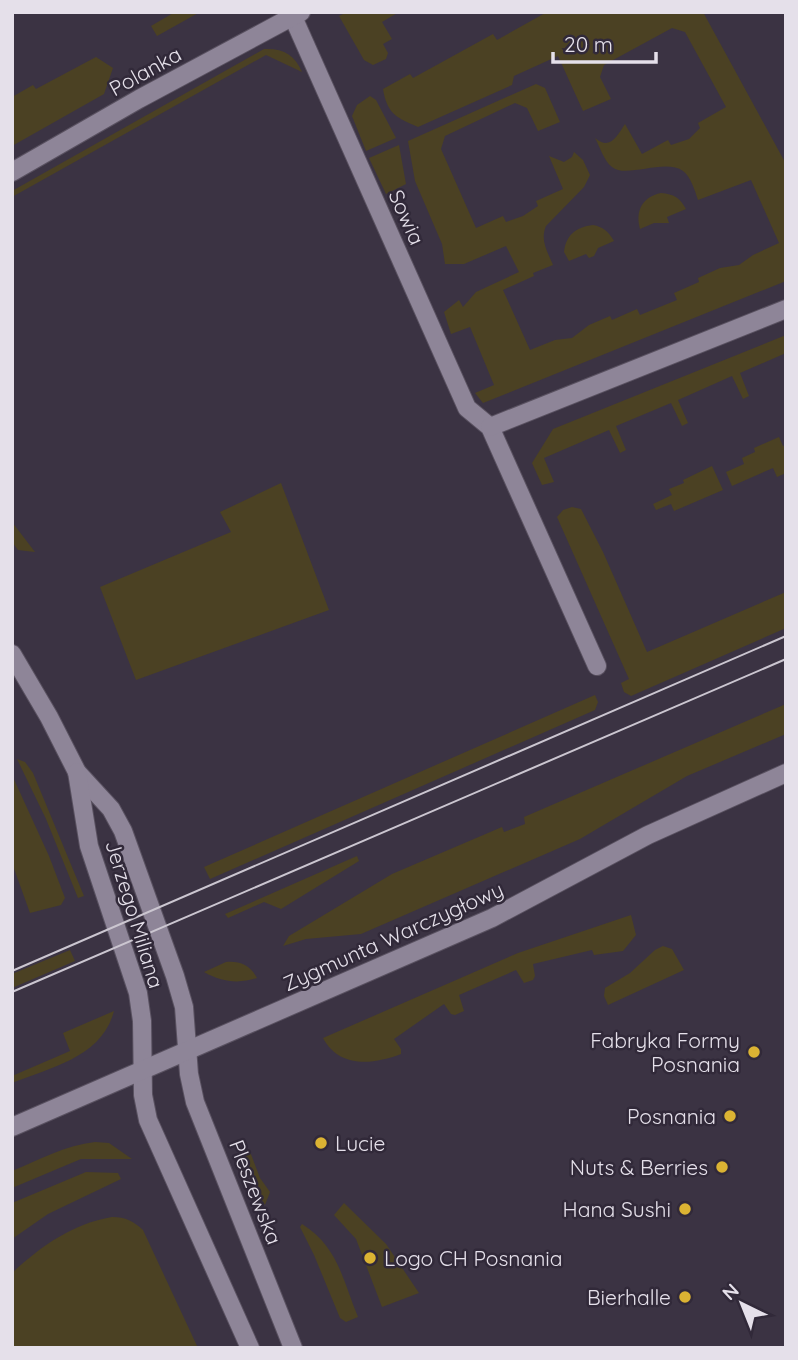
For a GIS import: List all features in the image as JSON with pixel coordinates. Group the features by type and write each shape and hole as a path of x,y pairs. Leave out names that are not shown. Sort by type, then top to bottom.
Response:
{"street":[{"name":"Polanka","path":"12,172 139,99 297,15"},
{"name":"Sowia","path":"297,15 467,408 490,427 597,666"},
{"path":"490,427 786,309"},
{"name":"Jerzego Miliana","path":"12,654 77,772 111,809 123,831 175,976 184,1007 187,1051"},
{"name":"Jerzego Miliana","path":"77,772 89,846 138,993 142,1021 142,1071"},
{"name":"Zygmunta Warczygłowy","path":"12,1127 492,918 648,835 786,773"},
{"name":"Pleszewska","path":"187,1051 195,1102 293,1348"},
{"path":"142,1071 148,1120 250,1348"}],"shaded area":[{"path":"175,12 200,12 157,36 151,26"},
{"path":"347,12 399,12 382,22 392,39 383,44 388,53 386,59 373,65 364,60 339,16"},
{"path":"547,12 703,12 786,164 786,281 483,403 475,393 494,385 470,327 451,334 444,312 459,300 463,307 476,292 519,272 506,246 464,264 445,264 442,244 415,181 408,141 536,84 545,88 560,122 538,131 527,108 515,103 445,136 441,149 476,228 503,216 506,222 523,216 538,206 536,201 563,189 549,156 564,162 572,157 574,152 583,160 590,175 584,187 546,226 544,241 553,265 503,290 530,350 555,340 572,338 589,325 610,316 612,320 637,309 640,315 677,300 674,293 699,282 698,278 720,268 739,265 779,243 751,180 698,200 683,171 666,167 618,170 607,161 595,138 600,142 609,142 625,124 642,154 668,140 671,145 689,139 700,128 698,123 726,107 685,32 672,28 604,65 600,77 611,99 583,111 558,56 514,76 512,85 418,127 399,118 390,110 383,89 410,74 413,78 493,34 497,40"},
{"path":"264,49 288,54 302,72 266,55 12,197 12,191"},
{"path":"96,57 113,68 104,94 12,146 12,97 33,85 36,89"},
{"path":"370,96 376,100 396,138 366,151 352,116 357,105"},
{"path":"399,145 406,184 386,194 369,158"},
{"path":"661,193 676,197 686,209 667,217 669,223 654,223 640,229 639,211 645,201"},
{"path":"593,225 605,230 614,241 598,248 594,256 589,258 586,254 569,261 564,252 570,237 577,230"},
{"path":"786,335 786,353 740,373 749,396 743,399 732,376 678,400 688,423 682,426 671,403 616,426 626,450 620,453 609,430 544,458 554,482 542,485 532,463 553,429"},
{"path":"779,437 783,446 786,445 786,473 777,477 773,468 732,486 726,472 744,464 742,458 755,452 754,448"},
{"path":"712,466 723,490 674,511 671,504 656,510 653,504 672,495 669,489"},
{"path":"281,483 329,610 136,680 100,587 231,532 220,512"},
{"path":"572,507 581,509 647,652 786,592 786,628 631,696 624,692 621,683 629,679 557,517 563,510"},
{"path":"12,522 35,552 18,550 12,542"},
{"path":"595,695 598,702 595,710 210,879 204,867"},
{"path":"786,704 786,734 687,776 580,839 361,934 306,939 283,946 289,936 392,874 502,827 504,832 525,824 524,817"},
{"path":"17,759 25,762 33,773 84,896 78,898 46,819"},
{"path":"12,775 65,898 61,905 30,913 12,863"},
{"path":"357,856 359,861 281,909 264,902 228,918 225,914"},
{"path":"631,915 636,935 623,951 594,955 592,950 533,964 533,980 524,983 516,970 459,995 464,1011 451,1014 444,1004 394,1039 401,1049 401,1054 368,1062 347,1059 330,1048 323,1038 518,953"},
{"path":"663,946 672,949 684,970 608,1005 604,996 605,988 630,973"},
{"path":"70,950 75,961 12,988 12,974"},
{"path":"226,962 244,965 257,978 230,981 204,972"},
{"path":"114,1011 108,1027 87,1050 59,1065 12,1083 12,1076 70,1051 63,1033"},
{"path":"95,1142 109,1143 132,1159 81,1159 12,1188 12,1171 63,1150"},
{"path":"249,1149 260,1178 270,1192 265,1205 253,1185 240,1153"},
{"path":"86,1172 118,1173 121,1179 48,1214 12,1239 12,1203"},
{"path":"344,1203 386,1244 419,1293 382,1307 356,1239 334,1215"},
{"path":"112,1217 129,1220 143,1230 198,1348 12,1348 12,1273 34,1254 70,1231"},
{"path":"302,1224 324,1243 332,1254 358,1317 346,1322 340,1318 300,1227"}],"tram line":[{"path":"12,971 786,636"},
{"path":"12,992 786,659"}],"place":[{"name":"Fabryka Formy Posnania","path":"754,1052"},
{"name":"Posnania","path":"730,1116"},
{"name":"Lucie","path":"321,1143"},
{"name":"Nuts & Berries","path":"722,1167"},
{"name":"Hana Sushi","path":"685,1209"},
{"name":"Logo CH Posnania","path":"370,1258"},
{"name":"Bierhalle","path":"685,1297"}]}
